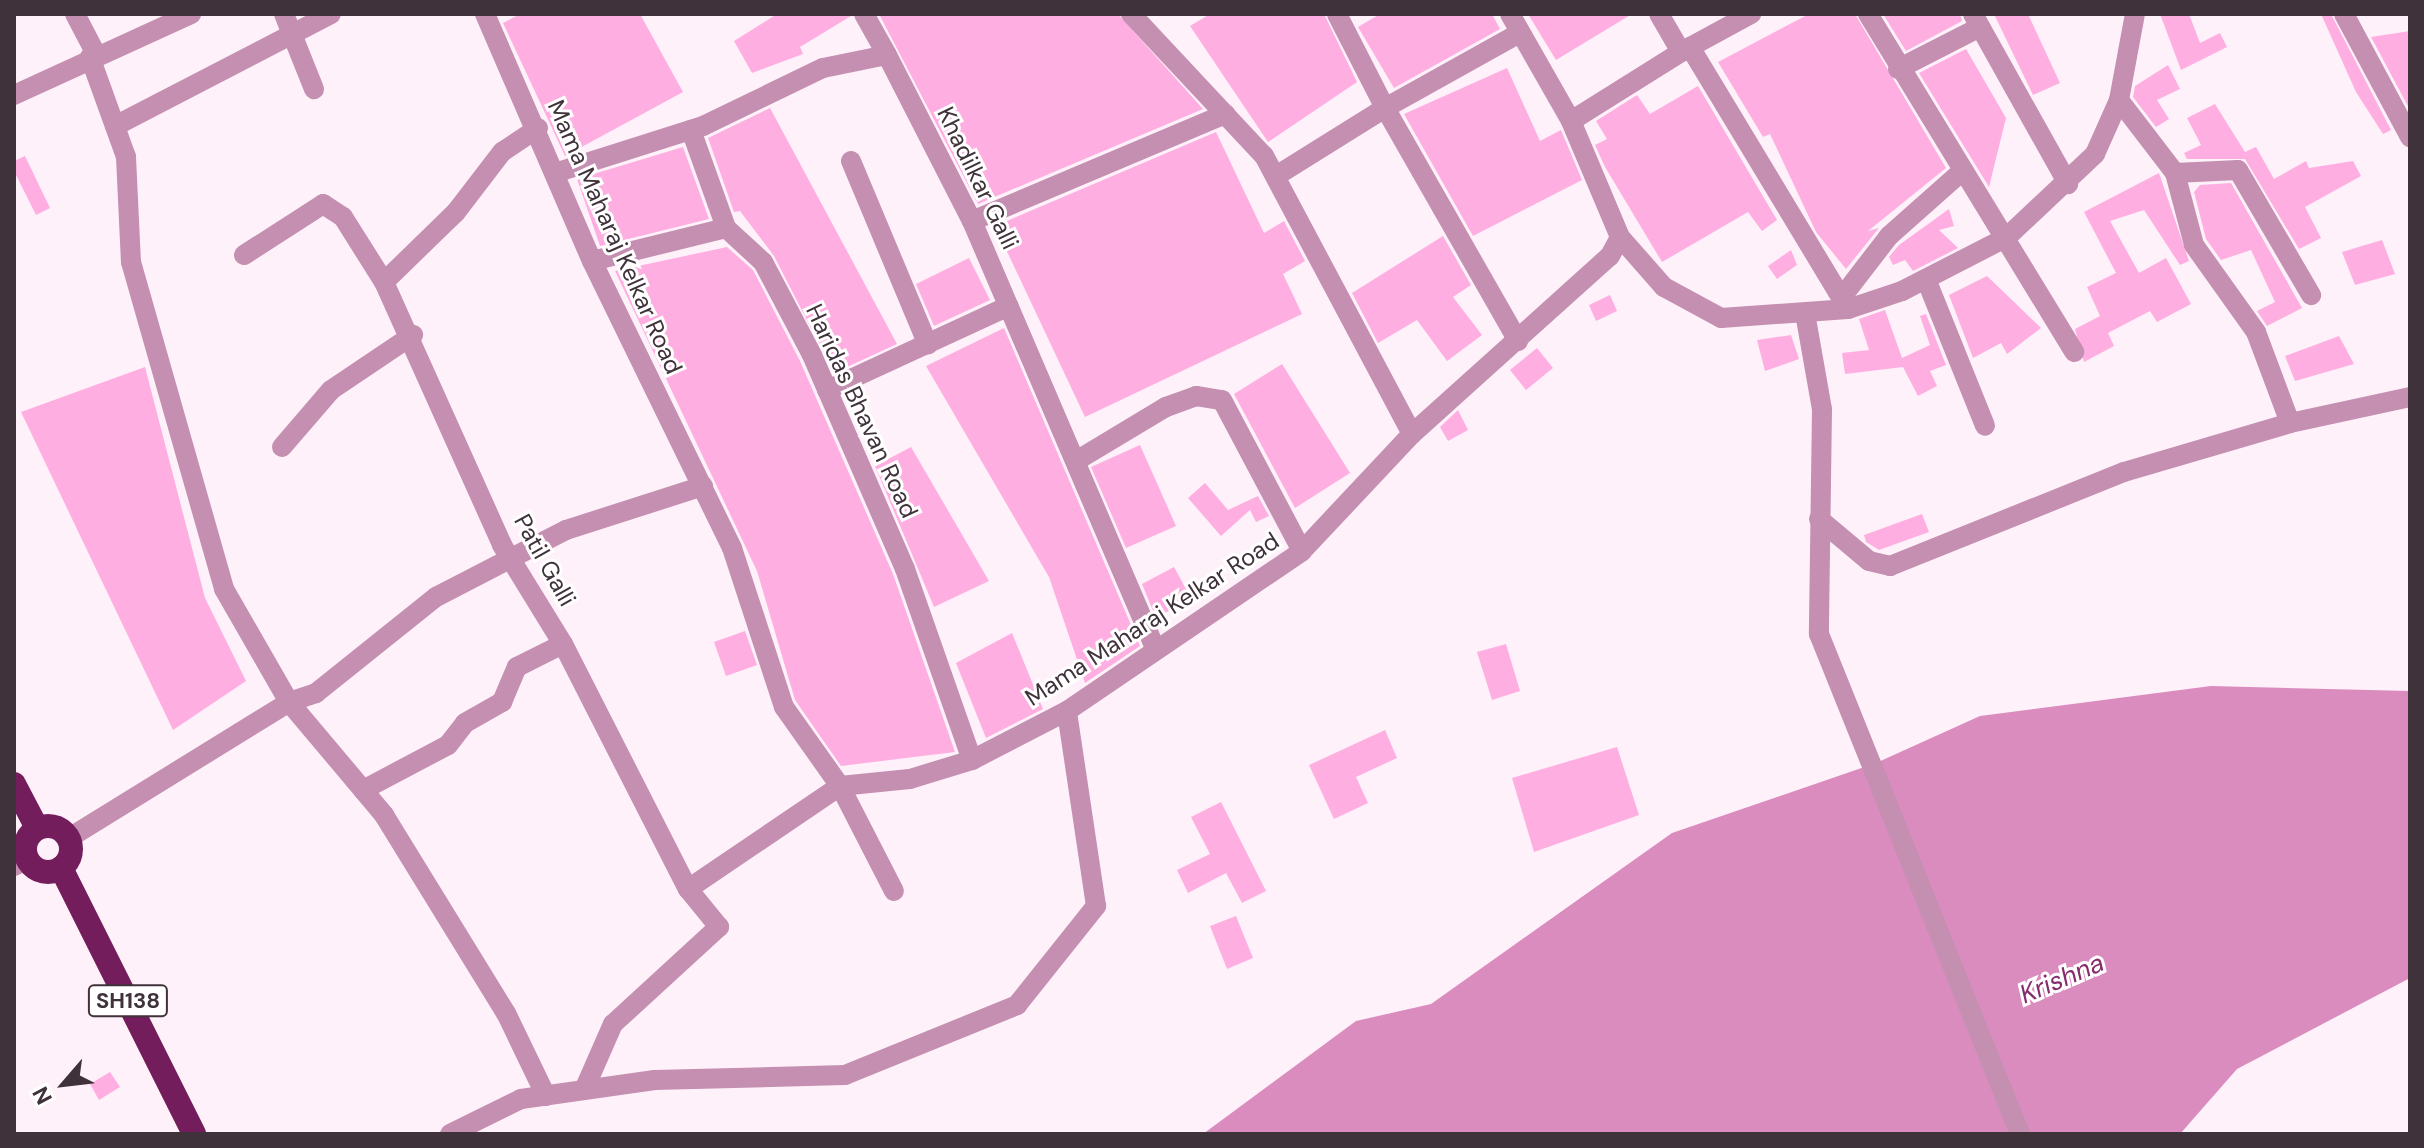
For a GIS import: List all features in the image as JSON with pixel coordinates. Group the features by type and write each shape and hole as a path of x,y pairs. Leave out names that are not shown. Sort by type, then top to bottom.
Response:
{"highway":[{"path":"14,784 37,828"},
{"path":"51,825 69,838 70,858 61,868 39,870 21,863 25,845 37,828 51,825"},
{"name":"SH138","path":"61,868 194,1134"}],"street":[{"path":"75,14 93,55 126,157 131,262 224,589 289,702 363,790 506,1013 546,1096"},
{"path":"14,95 93,55 191,14"},
{"path":"284,14 314,89"},
{"path":"115,126 331,14"},
{"name":"Mama Maharaj Kelkar Road","path":"485,14 558,172 592,261 703,486 784,707 840,786 910,779 972,760 1067,711 1302,551 1412,434 1610,256 1620,237"},
{"name":"Khadilkar Galli","path":"864,14 972,221 1155,649"},
{"path":"1131,14 1225,114 1276,176 1412,434"},
{"path":"1337,14 1385,108 1518,341"},
{"path":"1510,14 1571,121 1620,237 1664,287 1721,318 1805,313 1845,303 1926,279 2007,237 2068,184 2095,154 2119,100 2135,14"},
{"path":"1659,14 1686,49 1845,303"},
{"path":"1571,121 1686,49 1751,14"},
{"path":"1868,14 1960,173 2007,237 2074,352"},
{"path":"2344,14 2410,137"},
{"path":"1898,69 1976,21 2068,184"},
{"path":"1276,176 1385,108 1520,33"},
{"path":"558,172 691,130 823,68 887,55"},
{"path":"2119,100 2175,173 2194,245 2256,332 2290,423"},
{"path":"972,221 1225,114"},
{"path":"384,282 456,212 502,152 538,128"},
{"path":"592,261 726,228 691,130"},
{"path":"851,161 928,345"},
{"path":"2175,173 2238,170 2311,295"},
{"path":"1845,303 1889,236 1960,173"},
{"name":"Patil Galli","path":"244,255 323,204 343,217 413,335 511,561 563,644 688,889 719,927 613,1024 584,1090"},
{"name":"Haridas Bhavan Road","path":"726,228 763,262 827,390 905,569 972,760"},
{"path":"1926,279 1985,426"},
{"path":"827,390 1009,306"},
{"path":"1805,313 1822,409 1819,634 1848,698 2020,1134"},
{"path":"282,447 331,390 413,335"},
{"path":"1076,461 1166,407 1196,396 1222,400 1302,551"},
{"path":"1819,519 1869,561 1890,566 2124,472 2290,423 2410,397"},
{"path":"69,838 289,702 316,693 436,597 566,530 703,486"},
{"path":"363,790 448,745 465,723 502,702 517,667 563,644"},
{"path":"450,1134 521,1099 655,1080 845,1075 1017,1005 1096,906 1067,711"},
{"path":"688,889 840,786 894,891"}],"water":[{"name":"Krishna","path":"2211,686 2410,691 2410,978 2237,1069 2180,1134 1203,1134 1356,1021 1431,1004 1672,833 1876,763 1980,716"}],"building":[{"path":"520,14 640,14 683,92 565,156 503,23"},
{"path":"777,14 851,16 800,47 803,54 752,73 734,41"},
{"path":"879,14 1118,14 1203,109 978,204"},
{"path":"1210,14 1324,14 1357,82 1268,142 1190,26"},
{"path":"1380,14 1492,14 1500,29 1394,88 1358,27"},
{"path":"1528,14 1632,14 1556,60"},
{"path":"1809,14 1855,14 1946,168 1868,231 1879,228 1846,269 1816,232 1770,134 1763,137 1718,62"},
{"path":"1883,14 1960,14 1962,21 1906,51"},
{"path":"1994,14 2028,14 2060,83 2033,95"},
{"path":"2160,14 2189,14 2200,43 2220,33 2227,47 2181,70"},
{"path":"2321,14 2331,14 2391,130 2383,134 2356,92"},
{"path":"2410,31 2410,110 2371,37"},
{"path":"1966,49 2006,118 1989,187 1919,73"},
{"path":"2168,65 2180,89 2157,100 2169,119 2156,127 2133,97 2135,86"},
{"path":"1507,68 1540,141 1561,130 1582,180 1473,236 1404,114"},
{"path":"1698,86 1777,220 1762,231 1748,212 1662,262 1605,167 1595,145 1607,139 1596,121 1637,95 1650,114"},
{"path":"2215,104 2245,152 2256,147 2274,179 2306,161 2309,168 2353,161 2361,176 2305,207 2321,238 2299,249 2245,159 2187,159 2184,153 2201,145 2187,118"},
{"path":"770,108 897,344 834,373 774,256 740,211 734,212 708,138"},
{"path":"1216,132 1264,233 1284,221 1305,261 1283,274 1302,314 1085,417 995,226"},
{"path":"683,147 709,219 600,246 577,179"},
{"path":"25,156 50,208 36,215 14,171 14,161"},
{"path":"2159,173 2189,261 2180,265 2144,210 2110,221 2139,273 2166,258 2191,304 2157,322 2150,311 2108,333 2114,346 2084,362 2075,329 2100,316 2087,287 2116,273 2084,212"},
{"path":"2231,183 2302,308 2267,326 2257,311 2275,302 2251,250 2221,260 2206,239 2194,192 2200,185"},
{"path":"1949,209 1954,226 1939,230 1958,248 1913,271 1905,260 1893,265 1889,257 1899,245"},
{"path":"1443,236 1471,285 1453,297 1482,335 1447,361 1417,320 1378,343 1352,293"},
{"path":"2382,240 2395,274 2355,285 2342,252"},
{"path":"727,247 753,270 800,361 893,574 955,752 841,766 795,700 757,571 615,271"},
{"path":"1791,250 1797,265 1777,279 1768,266"},
{"path":"969,258 990,300 934,326 916,284"},
{"path":"1987,276 2041,328 2007,354 2001,343 1973,358 1949,295"},
{"path":"1610,295 1617,311 1596,321 1589,305"},
{"path":"1885,310 1902,358 1930,345 1920,316 1926,314 1946,365 1930,371 1937,386 1918,396 1903,367 1845,374 1842,353 1869,350 1859,319"},
{"path":"1004,328 1140,646 1085,683 1049,577 926,366"},
{"path":"1791,335 1799,359 1765,371 1757,340"},
{"path":"2339,336 2354,364 2295,381 2285,356"},
{"path":"1537,348 1553,368 1526,390 1510,370"},
{"path":"1282,364 1350,473 1295,508 1234,394"},
{"path":"145,367 205,598 246,681 173,730 21,412"},
{"path":"1458,410 1468,430 1448,441 1440,427"},
{"path":"1140,445 1176,526 1126,548 1091,467"},
{"path":"911,447 989,581 934,607 875,466"},
{"path":"1205,483 1228,510 1258,496 1269,516 1256,522 1250,510 1221,536 1188,498"},
{"path":"1922,514 1929,532 1879,550 1866,542 1864,535"},
{"path":"1174,567 1191,598 1156,618 1142,584"},
{"path":"745,631 757,665 726,676 714,642"},
{"path":"1012,633 1043,709 986,738 956,663"},
{"path":"1506,644 1520,691 1492,700 1477,652"},
{"path":"1385,730 1397,758 1356,777 1368,803 1334,819 1309,765"},
{"path":"1617,747 1639,815 1534,852 1512,778"},
{"path":"1221,802 1266,891 1242,903 1226,873 1188,893 1177,870 1210,854 1191,817"},
{"path":"1236,916 1253,958 1227,969 1210,926"},
{"path":"110,1072 120,1087 99,1100 90,1084"}]}
